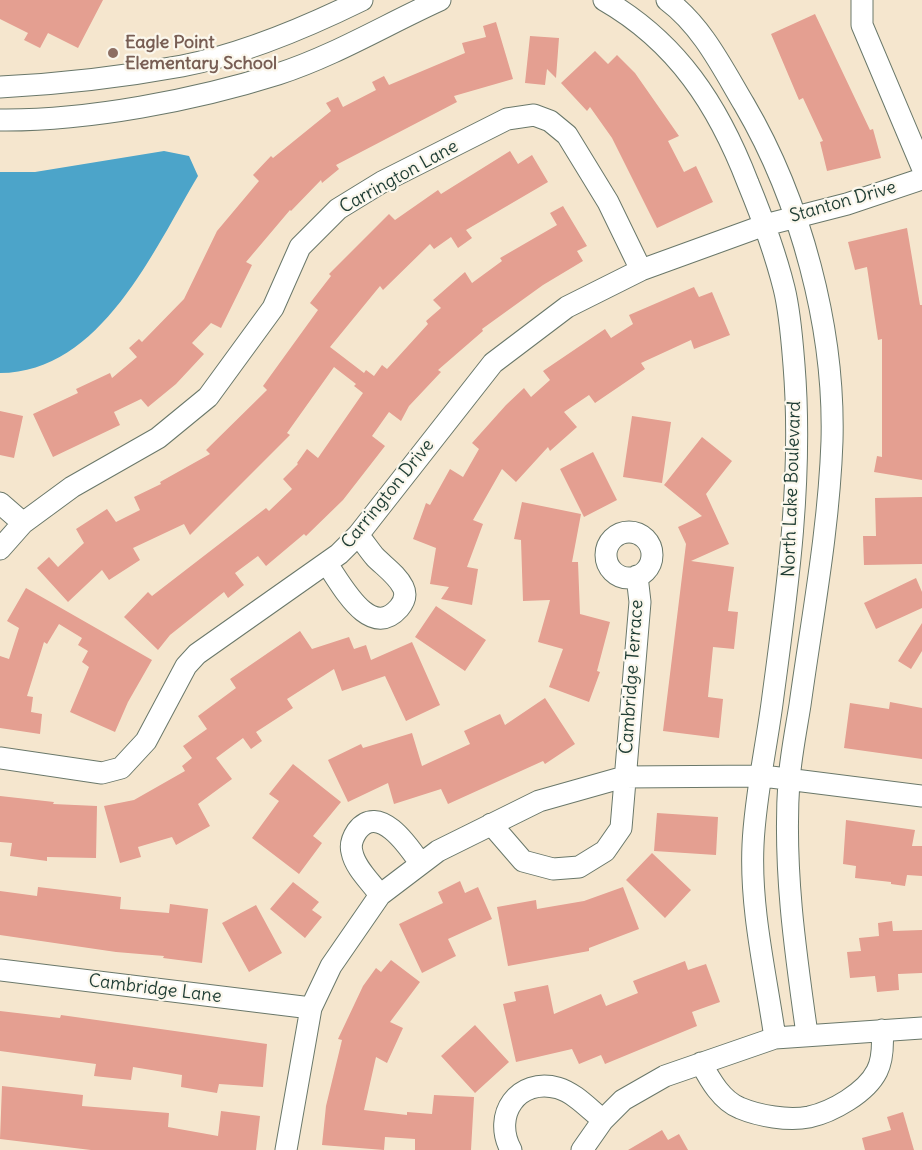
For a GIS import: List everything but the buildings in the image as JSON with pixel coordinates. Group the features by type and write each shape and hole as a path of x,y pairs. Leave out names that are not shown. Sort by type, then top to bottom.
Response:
{"street":[{"path":"0,87 48,84 183,66 270,40 307,26 362,0"},
{"path":"0,120 37,120 178,100 279,74 440,0"},
{"name":"North Lake Boulevard","path":"604,0 653,33 699,84 732,141 765,225 784,290 799,421 789,581 753,845 757,916 775,1038"},
{"name":"North Lake Boulevard","path":"667,0 693,24 758,128 795,215 817,288 827,366 832,439 827,501 789,780 788,854 793,931 807,1034"},
{"path":"862,0 862,25 922,167"},
{"path":"307,26 320,57"},
{"name":"Carrington Lane","path":"0,549 23,523 72,487 158,438 208,398 273,308 300,247 338,209 382,182 507,119 534,115 550,121 567,135 608,202 641,270"},
{"name":"Stanton Drive","path":"765,225 795,215 847,204 922,179"},
{"name":"Carrington Drive","path":"0,758 102,773 121,768 146,741 186,666 218,637 327,564 358,535 492,363 567,306 641,270 765,225"},
{"path":"0,503 23,523"},
{"path":"327,564 365,615 377,620 390,617 399,609 405,601 405,590 398,578 374,556 358,535"},
{"name":"Cambridge Terrace","path":"491,824 523,861 553,869 579,867 605,851 621,828 640,602 637,576"},
{"path":"286,1150 311,1008 330,966 380,895 420,863 538,801 624,777 762,776 922,796"},
{"path":"380,895 357,864 351,851 352,838 359,828 369,822 381,822 395,830 420,863"},
{"name":"Cambridge Lane","path":"0,970 311,1008"},
{"path":"582,1150 603,1120 623,1100 657,1081 701,1063 775,1038 807,1034 922,1028"},
{"path":"701,1063 715,1087 738,1108 773,1117 808,1117 837,1106 862,1090 877,1072 883,1048 882,1030"},
{"path":"511,1150 505,1139 502,1125 506,1113 522,1093 534,1087 545,1085 560,1089 603,1120"}],"water":[{"path":"164,151 189,156 198,176 163,238 120,302 95,330 67,352 36,368 0,373 0,172 35,172"}],"place":[{"name":"Eagle Point Elementary School","path":"113,53"}]}
